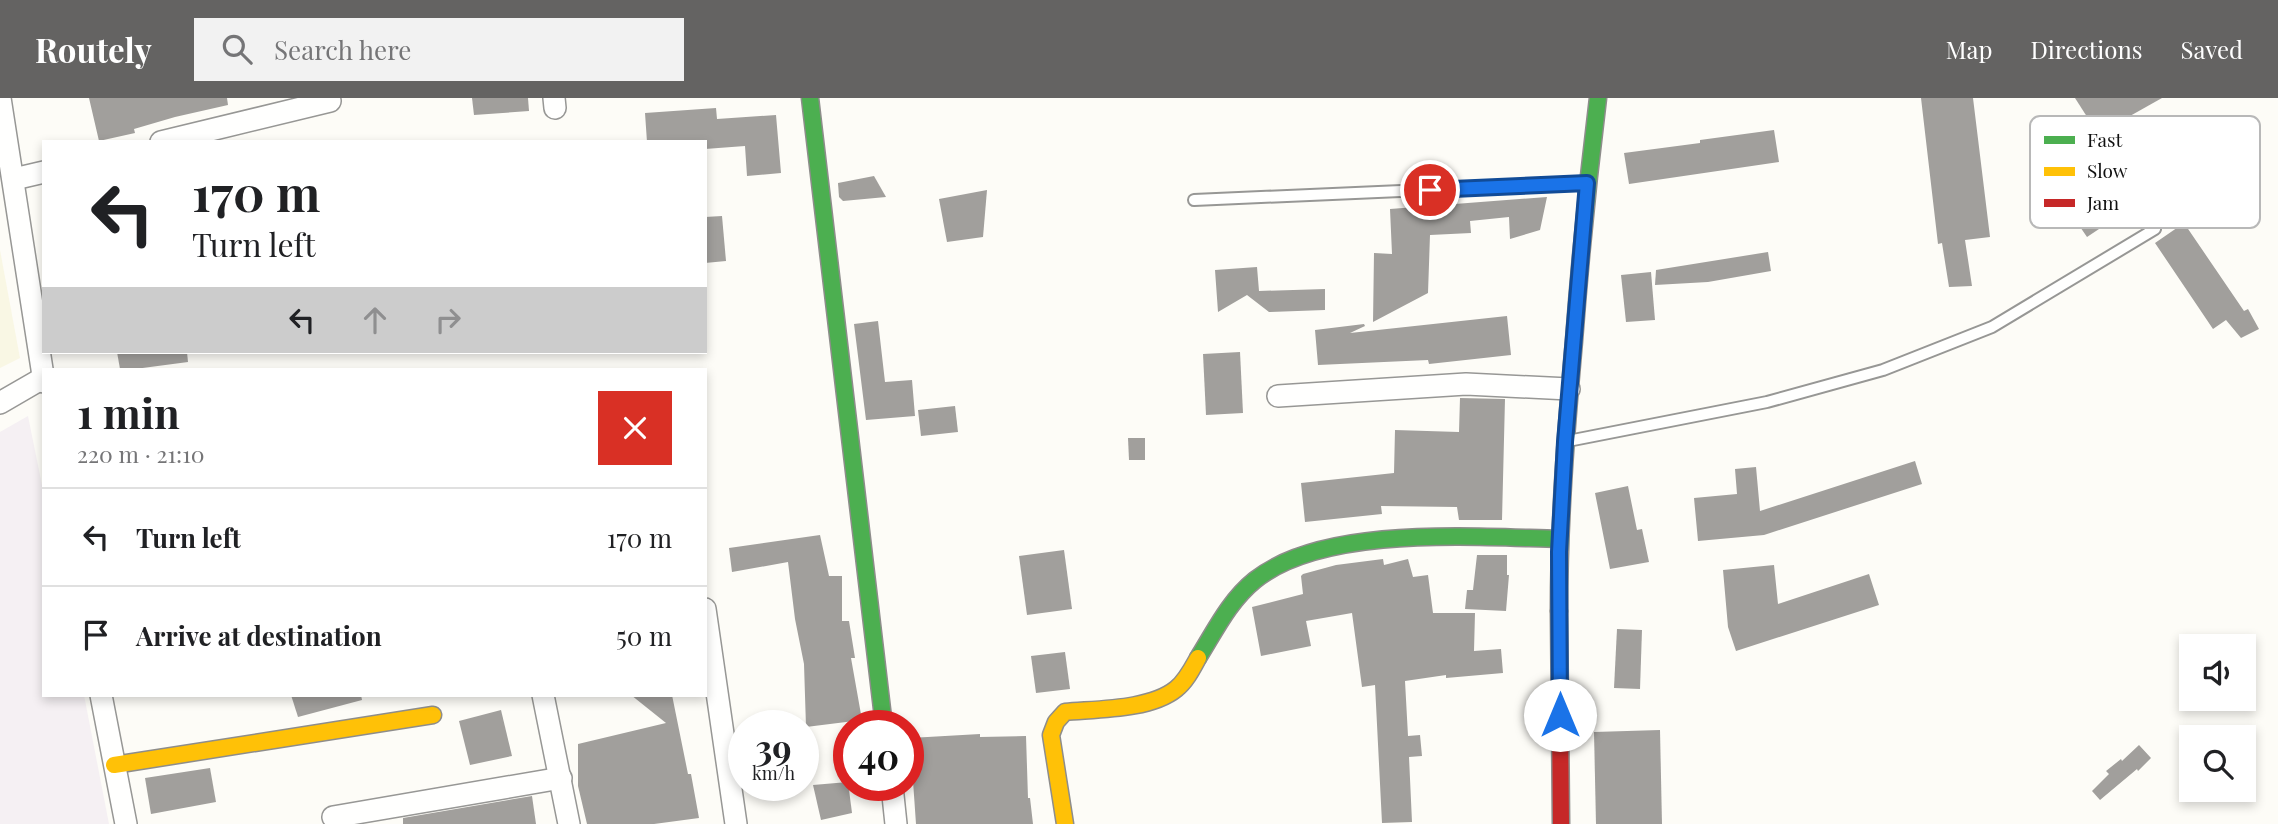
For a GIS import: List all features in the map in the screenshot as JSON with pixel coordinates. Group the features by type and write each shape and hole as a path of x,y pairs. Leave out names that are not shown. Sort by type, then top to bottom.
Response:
{"street":[{"path":"1,98 38,301 42,368"},
{"path":"810,98 882,710"},
{"path":"1561,824 1559,539 1587,183 1598,98"},
{"path":"169,140 330,101"},
{"path":"14,179 42,172"},
{"path":"0,403 42,381"},
{"path":"1278,396 1466,384 1570,388"},
{"path":"1065,824 1051,735 1052,727 1058,719 1065,712 1147,702 1172,692 1189,673 1225,613 1243,589 1265,574 1287,562 1336,547 1395,538 1559,539"},
{"path":"707,623 736,824"},
{"path":"101,697 126,824"},
{"path":"543,697 569,824"},
{"path":"114,765 433,715"},
{"path":"333,817 561,778"},
{"path":"894,801 896,824"}],"lane":[{"path":"1194,200 1587,183"},
{"path":"1565,442 1767,402 1883,370 1992,327 2155,229"}],"shaded area":[{"path":"0,250 20,358 0,368"},
{"path":"28,416 42,485 42,697 84,697 109,824 0,824 0,432"}],"building":[{"path":"89,98 227,98 228,105 134,129 135,133 99,140"},
{"path":"472,98 528,98 529,111 474,115"},
{"path":"1921,98 1973,98 1990,237 1965,240 1972,286 1949,287 1942,243 1938,244"},
{"path":"2075,98 2162,98 2130,116 2086,116"},
{"path":"716,108 717,119 776,115 781,173 747,176 745,146 707,149 707,140 647,140 645,113"},
{"path":"1774,130 1779,162 1629,184 1624,153"},
{"path":"874,176 886,197 843,201 839,197 838,183"},
{"path":"987,190 983,237 947,242 939,199"},
{"path":"1547,197 1540,230 1510,239 1509,217 1470,221 1471,233 1430,235 1428,293 1373,322 1374,253 1392,254 1390,209"},
{"path":"722,216 726,261 707,263 707,217"},
{"path":"2081,228 2100,228 2087,237"},
{"path":"2177,228 2187,228 2244,311 2248,309 2259,329 2241,338 2226,320 2213,329 2155,243"},
{"path":"1768,252 1771,271 1708,282 1655,285 1656,270"},
{"path":"1257,267 1259,291 1325,289 1325,310 1269,312 1247,295 1218,312 1215,270"},
{"path":"1651,272 1655,320 1626,322 1621,275"},
{"path":"1507,316 1511,355 1429,364 1428,360 1318,365 1315,330 1364,324 1365,326 1350,333"},
{"path":"878,321 885,382 912,380 915,416 866,420 854,324"},
{"path":"1240,352 1243,413 1206,415 1203,354"},
{"path":"117,354 187,354 188,362 120,368"},
{"path":"1460,398 1505,399 1502,520 1459,520 1457,507 1381,506 1382,514 1305,522 1301,483 1394,473 1395,430 1459,432"},
{"path":"955,406 958,432 921,436 918,410"},
{"path":"1128,438 1145,438 1145,460 1129,460"},
{"path":"1915,461 1922,484 1764,535 1698,541 1694,498 1737,494 1735,469 1756,467 1760,511"},
{"path":"1628,486 1637,530 1642,529 1649,562 1610,569 1595,493"},
{"path":"820,535 829,576 842,576 842,621 849,621 855,658 851,658 860,710 833,710 833,724 819,725 819,710 805,710 804,664 788,562 732,572 729,548"},
{"path":"1064,550 1072,609 1027,615 1019,556"},
{"path":"1477,555 1507,555 1509,575 1506,611 1465,609 1467,590 1473,590"},
{"path":"1383,559 1384,565 1408,559 1413,577 1428,575 1433,613 1475,613 1474,651 1501,649 1503,673 1446,678 1446,675 1405,681 1408,736 1420,735 1422,756 1409,757 1412,822 1382,823 1375,685 1362,687 1352,613 1306,621 1311,646 1261,656 1252,607 1303,594 1303,574 1336,565"},
{"path":"1774,565 1778,604 1869,574 1879,605 1736,651 1728,627 1723,570"},
{"path":"1617,629 1642,630 1640,689 1614,688"},
{"path":"1065,652 1070,689 1036,693 1031,656"},
{"path":"292,697 361,697 362,700 298,717"},
{"path":"634,697 672,697 699,818 654,824 587,824 578,786 578,744 666,723"},
{"path":"501,710 512,756 470,765 459,721"},
{"path":"1660,730 1662,824 1596,824 1594,732"},
{"path":"980,734 980,737 1026,736 1028,798 1033,824 916,824 914,801 924,801 924,737"},
{"path":"2139,745 2151,758 2100,800 2092,791 2109,774 2106,771"},
{"path":"210,768 216,802 151,814 145,778"},
{"path":"833,783 833,801 850,801 852,813 821,820 817,801 819,801 819,784"},
{"path":"532,796 536,824 403,824 403,818"}],"traffic: fast":[{"path":"810,98 882,710"},
{"path":"1559,611 1568,408 1584,220 1598,98"},
{"path":"1198,658 1230,607 1255,580 1284,562 1320,550 1359,542 1401,538 1559,539"}],"traffic: slow":[{"path":"1065,824 1051,735 1056,722 1065,712 1138,705 1165,696 1183,682 1198,658"},
{"path":"114,765 433,715"}],"traffic: jam":[{"path":"1559,611 1561,824"}],"route":[{"path":"1430,190 1587,183 1565,442 1559,552 1560,715"}]}
